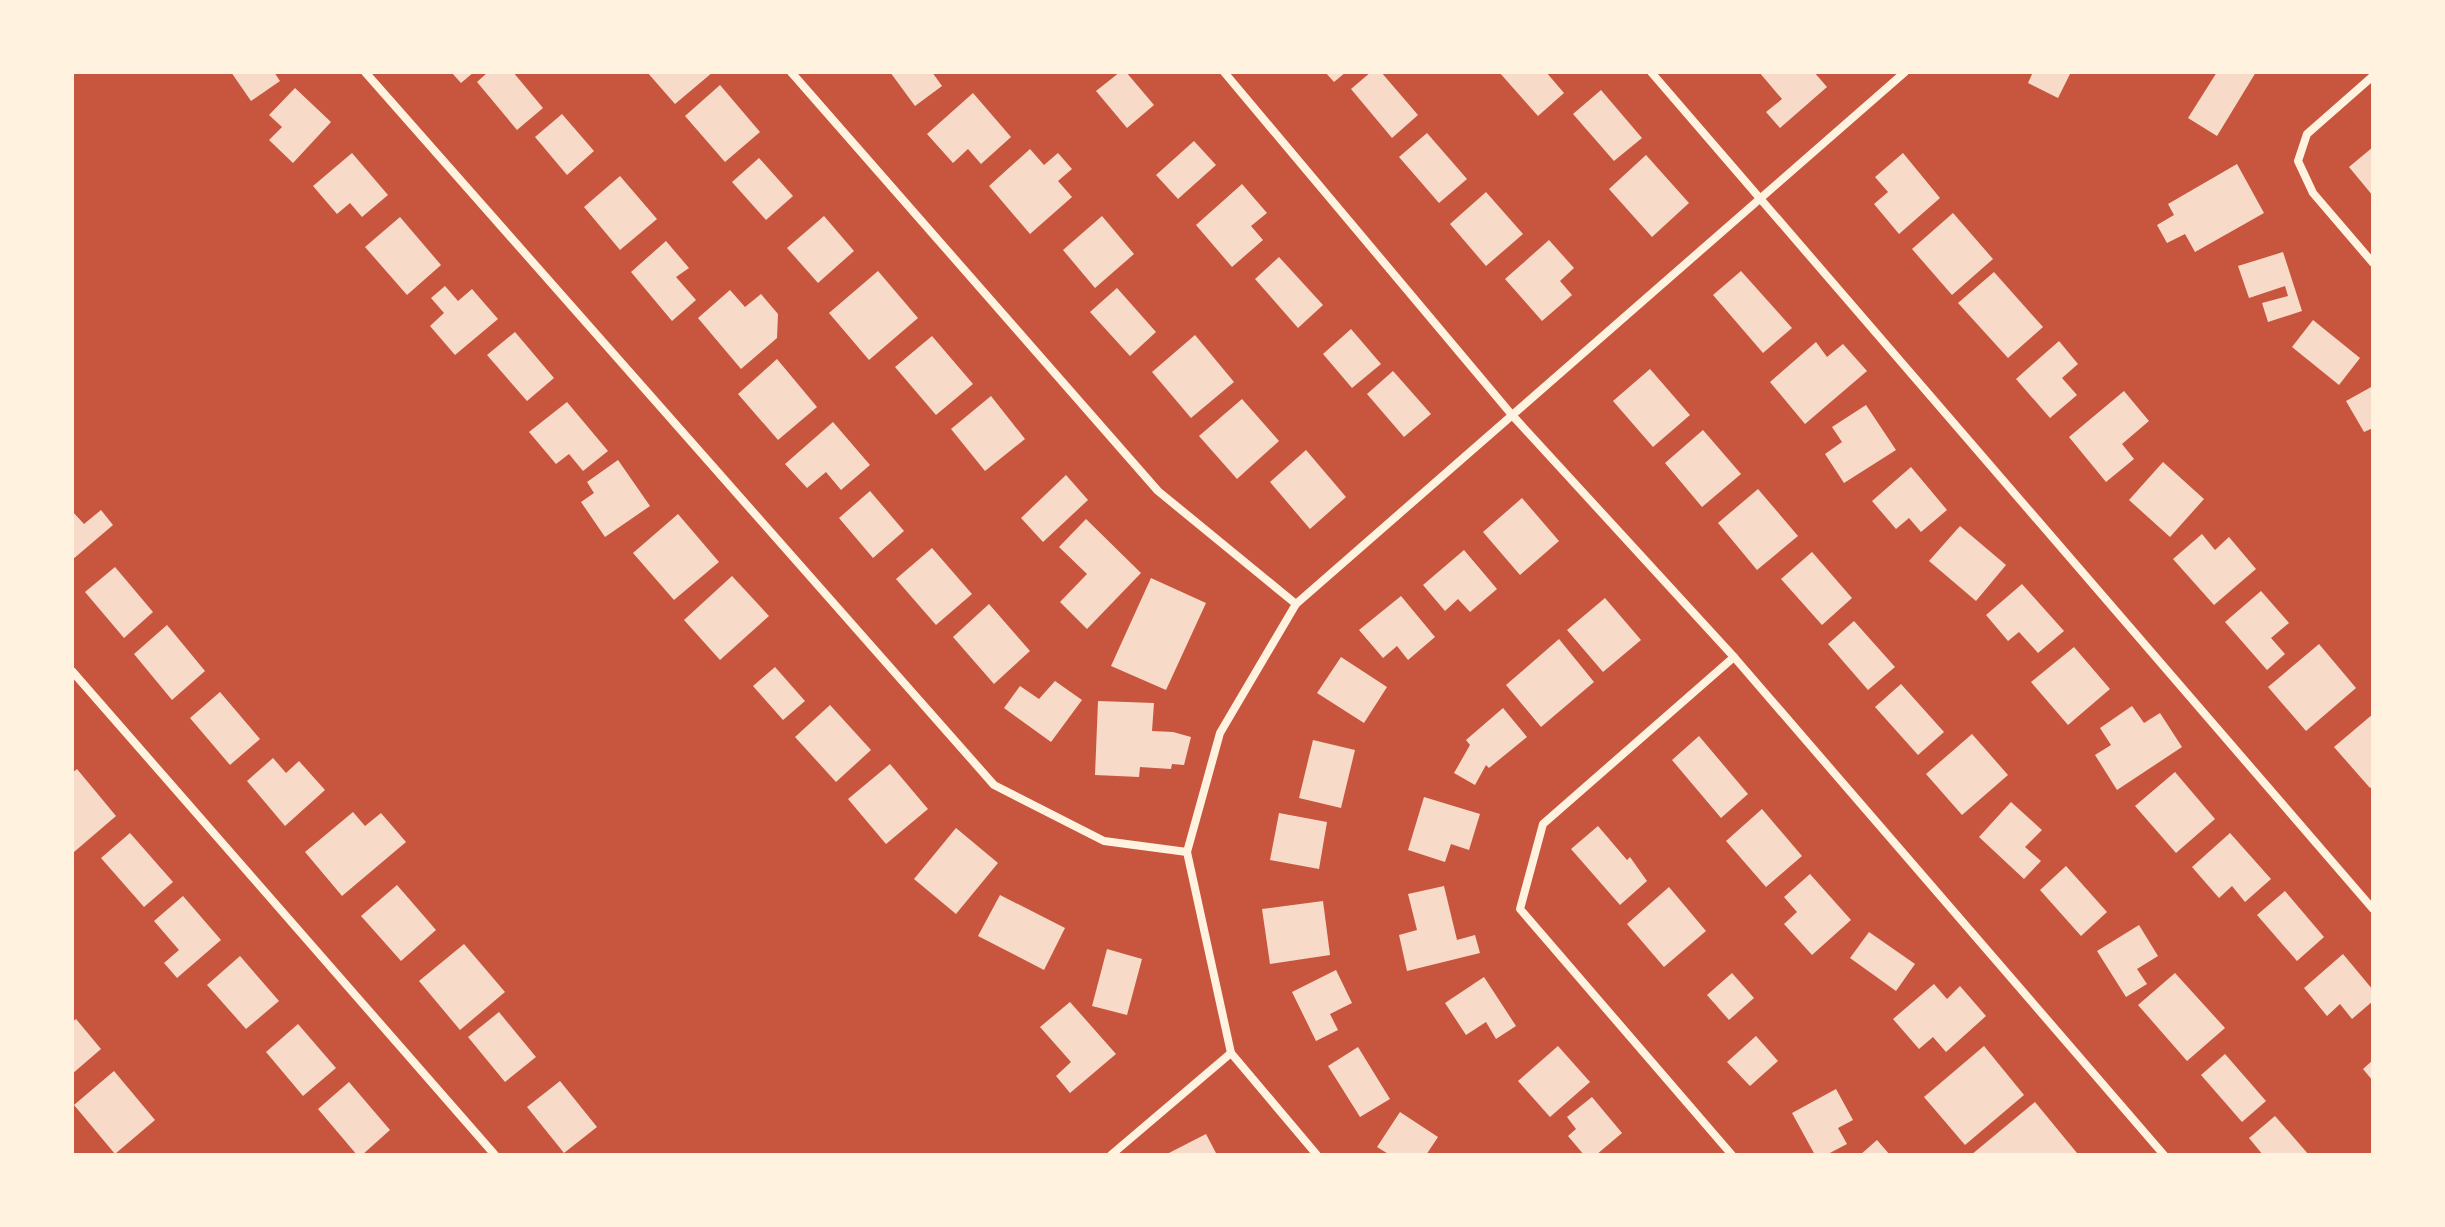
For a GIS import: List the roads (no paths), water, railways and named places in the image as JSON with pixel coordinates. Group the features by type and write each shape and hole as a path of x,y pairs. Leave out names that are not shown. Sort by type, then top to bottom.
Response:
{"street":[{"path":"365,72 994,785 1104,841 1187,852"},
{"path":"791,72 1158,491 1296,604"},
{"path":"1224,72 1512,415 1734,657 2164,1155"},
{"path":"1651,72 2373,909"},
{"path":"1317,1155 1231,1053 1187,852 1220,733 1296,604 1905,72"},
{"path":"2373,76 2307,134 2298,161 2313,193 2373,263"},
{"path":"1732,1155 1520,909 1543,824 1734,657"},
{"path":"72,671 495,1155"},
{"path":"1111,1155 1231,1053"}]}
